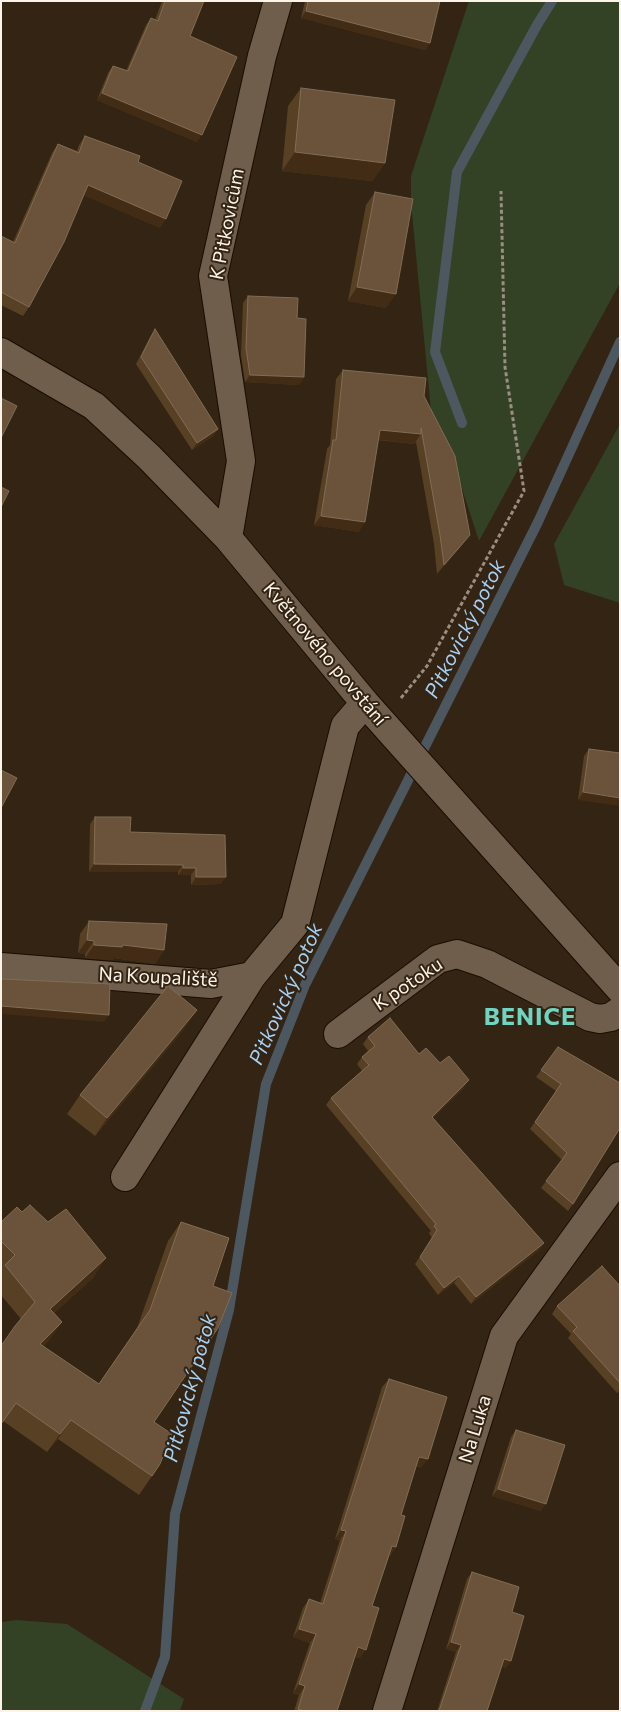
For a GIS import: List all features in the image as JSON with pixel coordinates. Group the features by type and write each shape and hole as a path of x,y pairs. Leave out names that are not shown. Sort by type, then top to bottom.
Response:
{"street":[{"name":"K Pitkovicům","path":"228,538 241,461 212,276 262,56 278,1"},
{"name":"Květnového povstání","path":"1,352 94,406 149,457 228,538 373,712 620,989"},
{"path":"125,1177 252,976 295,924 345,726 373,712"},
{"name":"K potoku","path":"338,1034 438,959 457,954 486,964 590,1017 600,1019 611,1017 620,1011"},
{"name":"Na Koupaliště","path":"1,967 210,984 252,976"},
{"name":"Na Luka","path":"387,1711 504,1336 620,1176"}],"path":[{"path":"373,712 427,666 524,491 505,367 501,191"}],"green space":[{"path":"469,1 620,1 620,283 479,541 455,467 431,411 411,203 411,176"},
{"path":"620,424 620,603 564,585 554,544"},
{"path":"17,1620 67,1624 184,1699 180,1711 1,1711 1,1622"}],"building":[{"path":"165,1 204,1 190,36 237,57 202,135 102,93 113,66 128,71 151,18 158,21"},
{"path":"308,1 440,1 430,43 306,11"},
{"path":"301,88 395,100 385,163 295,152"},
{"path":"85,136 140,156 138,162 182,181 166,219 88,185 64,242 29,307 1,292 1,236 15,243 58,144 79,153"},
{"path":"375,192 413,199 396,294 357,287"},
{"path":"248,296 298,298 297,318 306,319 304,377 250,375 246,348"},
{"path":"155,329 218,429 197,443 141,357"},
{"path":"343,370 426,378 424,396 455,456 470,535 444,565 421,428 421,434 380,430 365,522 321,516 333,440 336,440"},
{"path":"1,398 17,406 1,438"},
{"path":"1,487 9,491 1,507"},
{"path":"589,749 620,753 620,798 583,792"},
{"path":"1,770 17,778 1,808"},
{"path":"95,817 131,817 130,832 225,835 226,877 196,877 196,868 183,868 183,865 94,864"},
{"path":"89,921 167,924 164,950 123,945 122,947 94,945 94,941 87,940"},
{"path":"1,979 110,984 109,1015 1,1006"},
{"path":"168,986 197,1010 107,1118 80,1095"},
{"path":"390,1018 419,1054 426,1048 440,1063 449,1056 469,1080 432,1117 544,1243 476,1297 459,1276 444,1288 420,1257 437,1230 434,1226 436,1224 331,1098 369,1065 362,1057 375,1046 368,1037"},
{"path":"558,1047 620,1083 620,1128 573,1204 546,1181 567,1153 535,1122 561,1084 541,1070"},
{"path":"30,1205 48,1222 66,1209 106,1258 50,1309 62,1322 40,1344 99,1384 150,1310 181,1222 229,1238 213,1286 232,1293 218,1328 154,1422 172,1434 160,1464 152,1476 71,1420 60,1434 16,1403 1,1424 1,1346 35,1302 5,1265 15,1255 1,1241 1,1222 17,1207 22,1212"},
{"path":"602,1266 620,1286 620,1383 573,1331 577,1327 557,1306"},
{"path":"389,1379 447,1397 428,1459 419,1457 401,1515 405,1516 396,1547 392,1546 372,1606 379,1608 366,1650 358,1647 337,1711 305,1711 298,1709 305,1686 299,1684 316,1634 299,1629 309,1599 323,1604 346,1531 341,1530"},
{"path":"516,1430 565,1445 546,1504 498,1489"},
{"path":"472,1572 519,1587 512,1612 524,1616 511,1661 504,1659 487,1711 439,1711 461,1645 451,1642"}],"waterway":[{"path":"462,423 435,352 457,172 552,1"},
{"name":"Pitkovický potok","path":"145,1711 165,1657 175,1514 229,1310 266,1084 305,985 538,522 620,342"}],"district":[{"name":"BENICE","path":"530,1017"}]}
